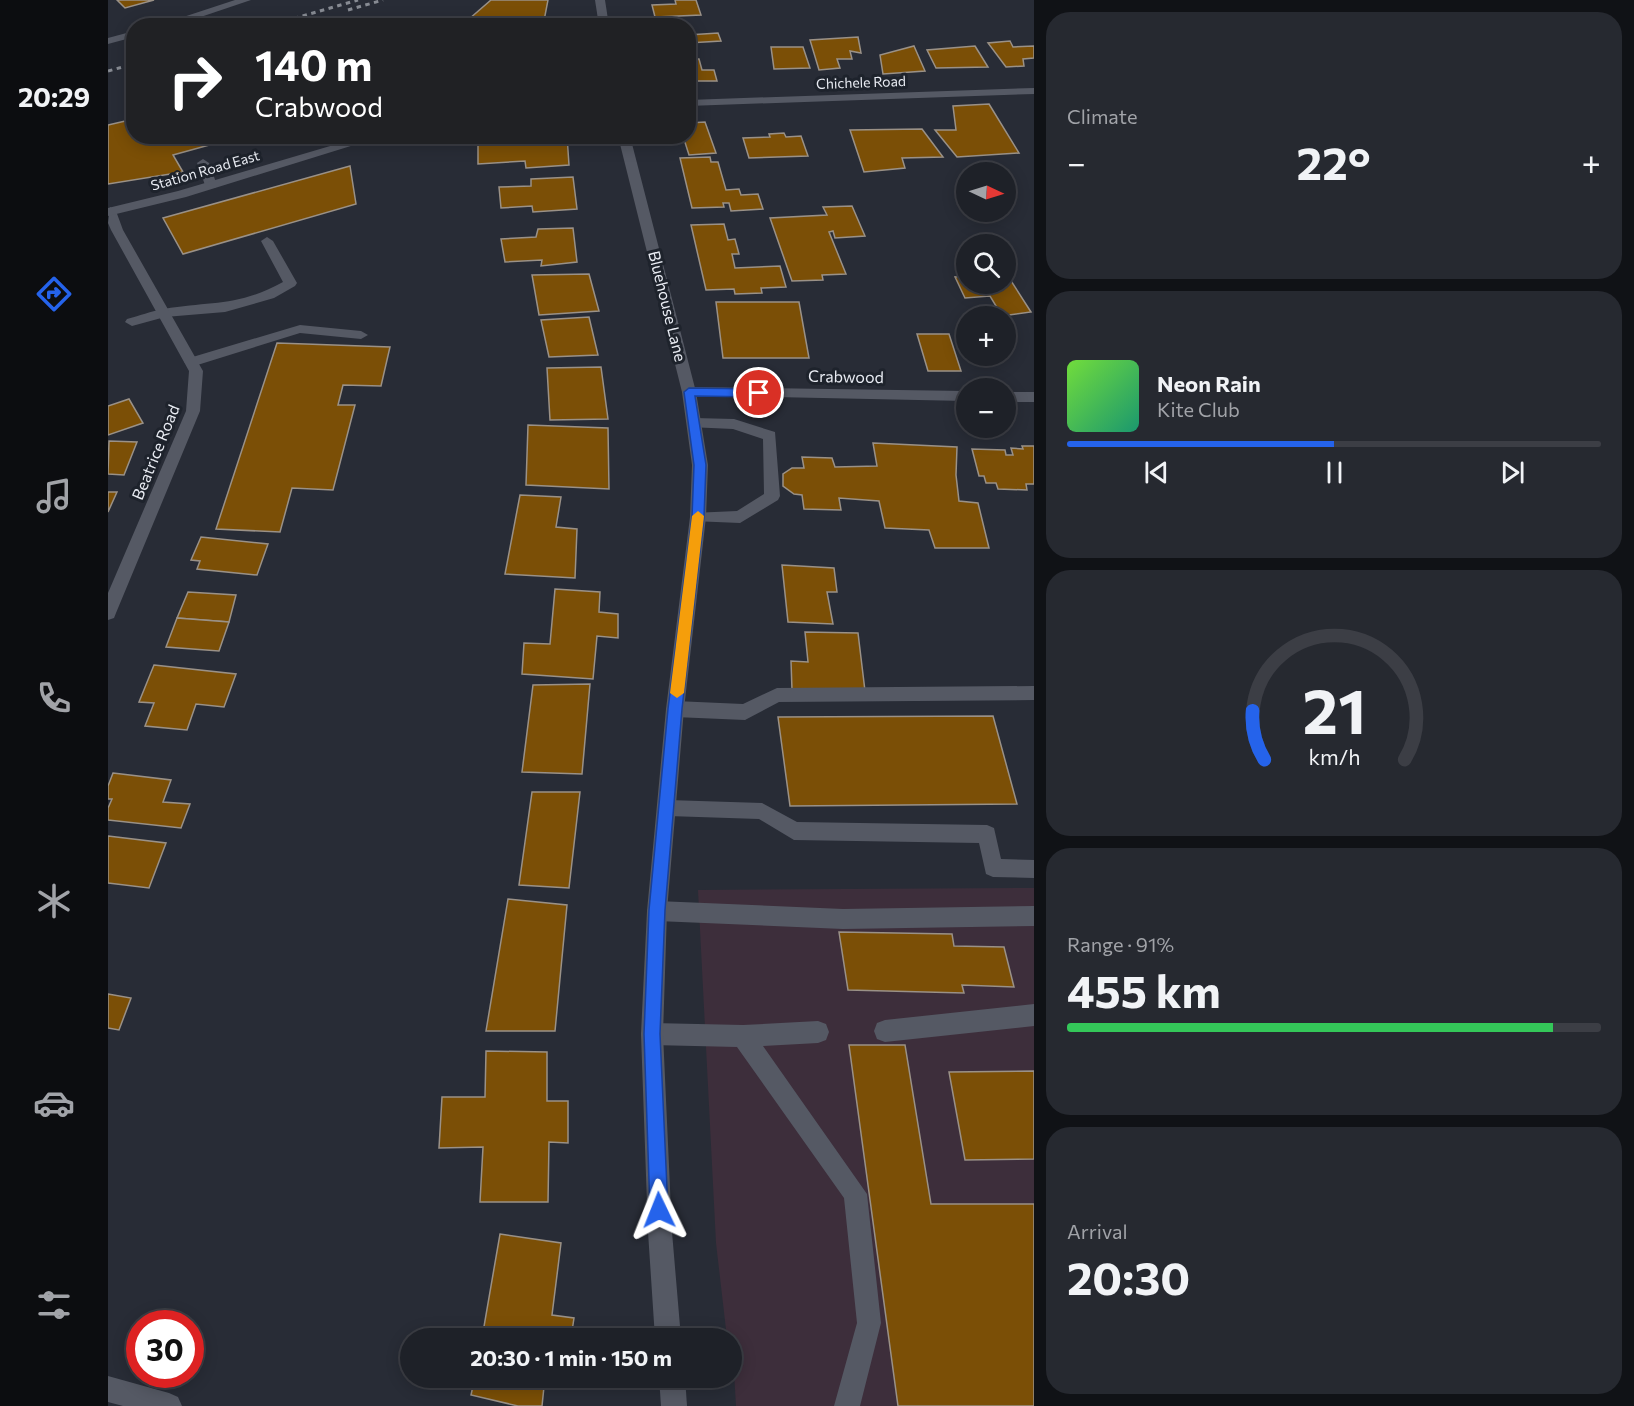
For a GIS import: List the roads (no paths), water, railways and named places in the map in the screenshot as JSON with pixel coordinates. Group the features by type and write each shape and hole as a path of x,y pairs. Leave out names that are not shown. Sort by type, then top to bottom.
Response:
{"street":[{"path":"187,18 246,0"},
{"path":"600,0 603,18"},
{"path":"108,41 126,36"},
{"name":"Chichele Road","path":"696,103 1034,92"},
{"name":"Station Road East","path":"109,211 212,185 351,144"},
{"name":"Bluehouse Lane","path":"626,144 689,392 700,465 698,517 675,709 668,808 657,910 652,1034 660,1232 668,1328"},
{"path":"203,163 212,185"},
{"name":"Beatrice Road","path":"108,613 193,411 196,371 117,230 109,211"},
{"path":"132,322 164,313 225,308 269,295 290,283 267,242"},
{"path":"191,362 300,328 361,335"},
{"name":"Crabwood","path":"689,392 956,396"},
{"path":"1016,397 1034,397"},
{"path":"694,423 734,424 770,436 772,496 740,517 698,517"},
{"path":"675,709 745,712 777,695 1034,693"},
{"path":"668,808 762,811 794,831 987,834 993,868 1034,869"},
{"path":"657,910 843,919 1034,916"},
{"path":"885,1031 1034,1015"},
{"path":"652,1034 743,1036 818,1032"},
{"path":"743,1036 855,1194 869,1323 847,1406"},
{"path":"673,1388 674,1406"},
{"path":"108,1389 169,1406"}],"railway":[{"path":"296,18 358,0"},
{"path":"348,10 383,0"},
{"path":"108,71 126,66"}]}
